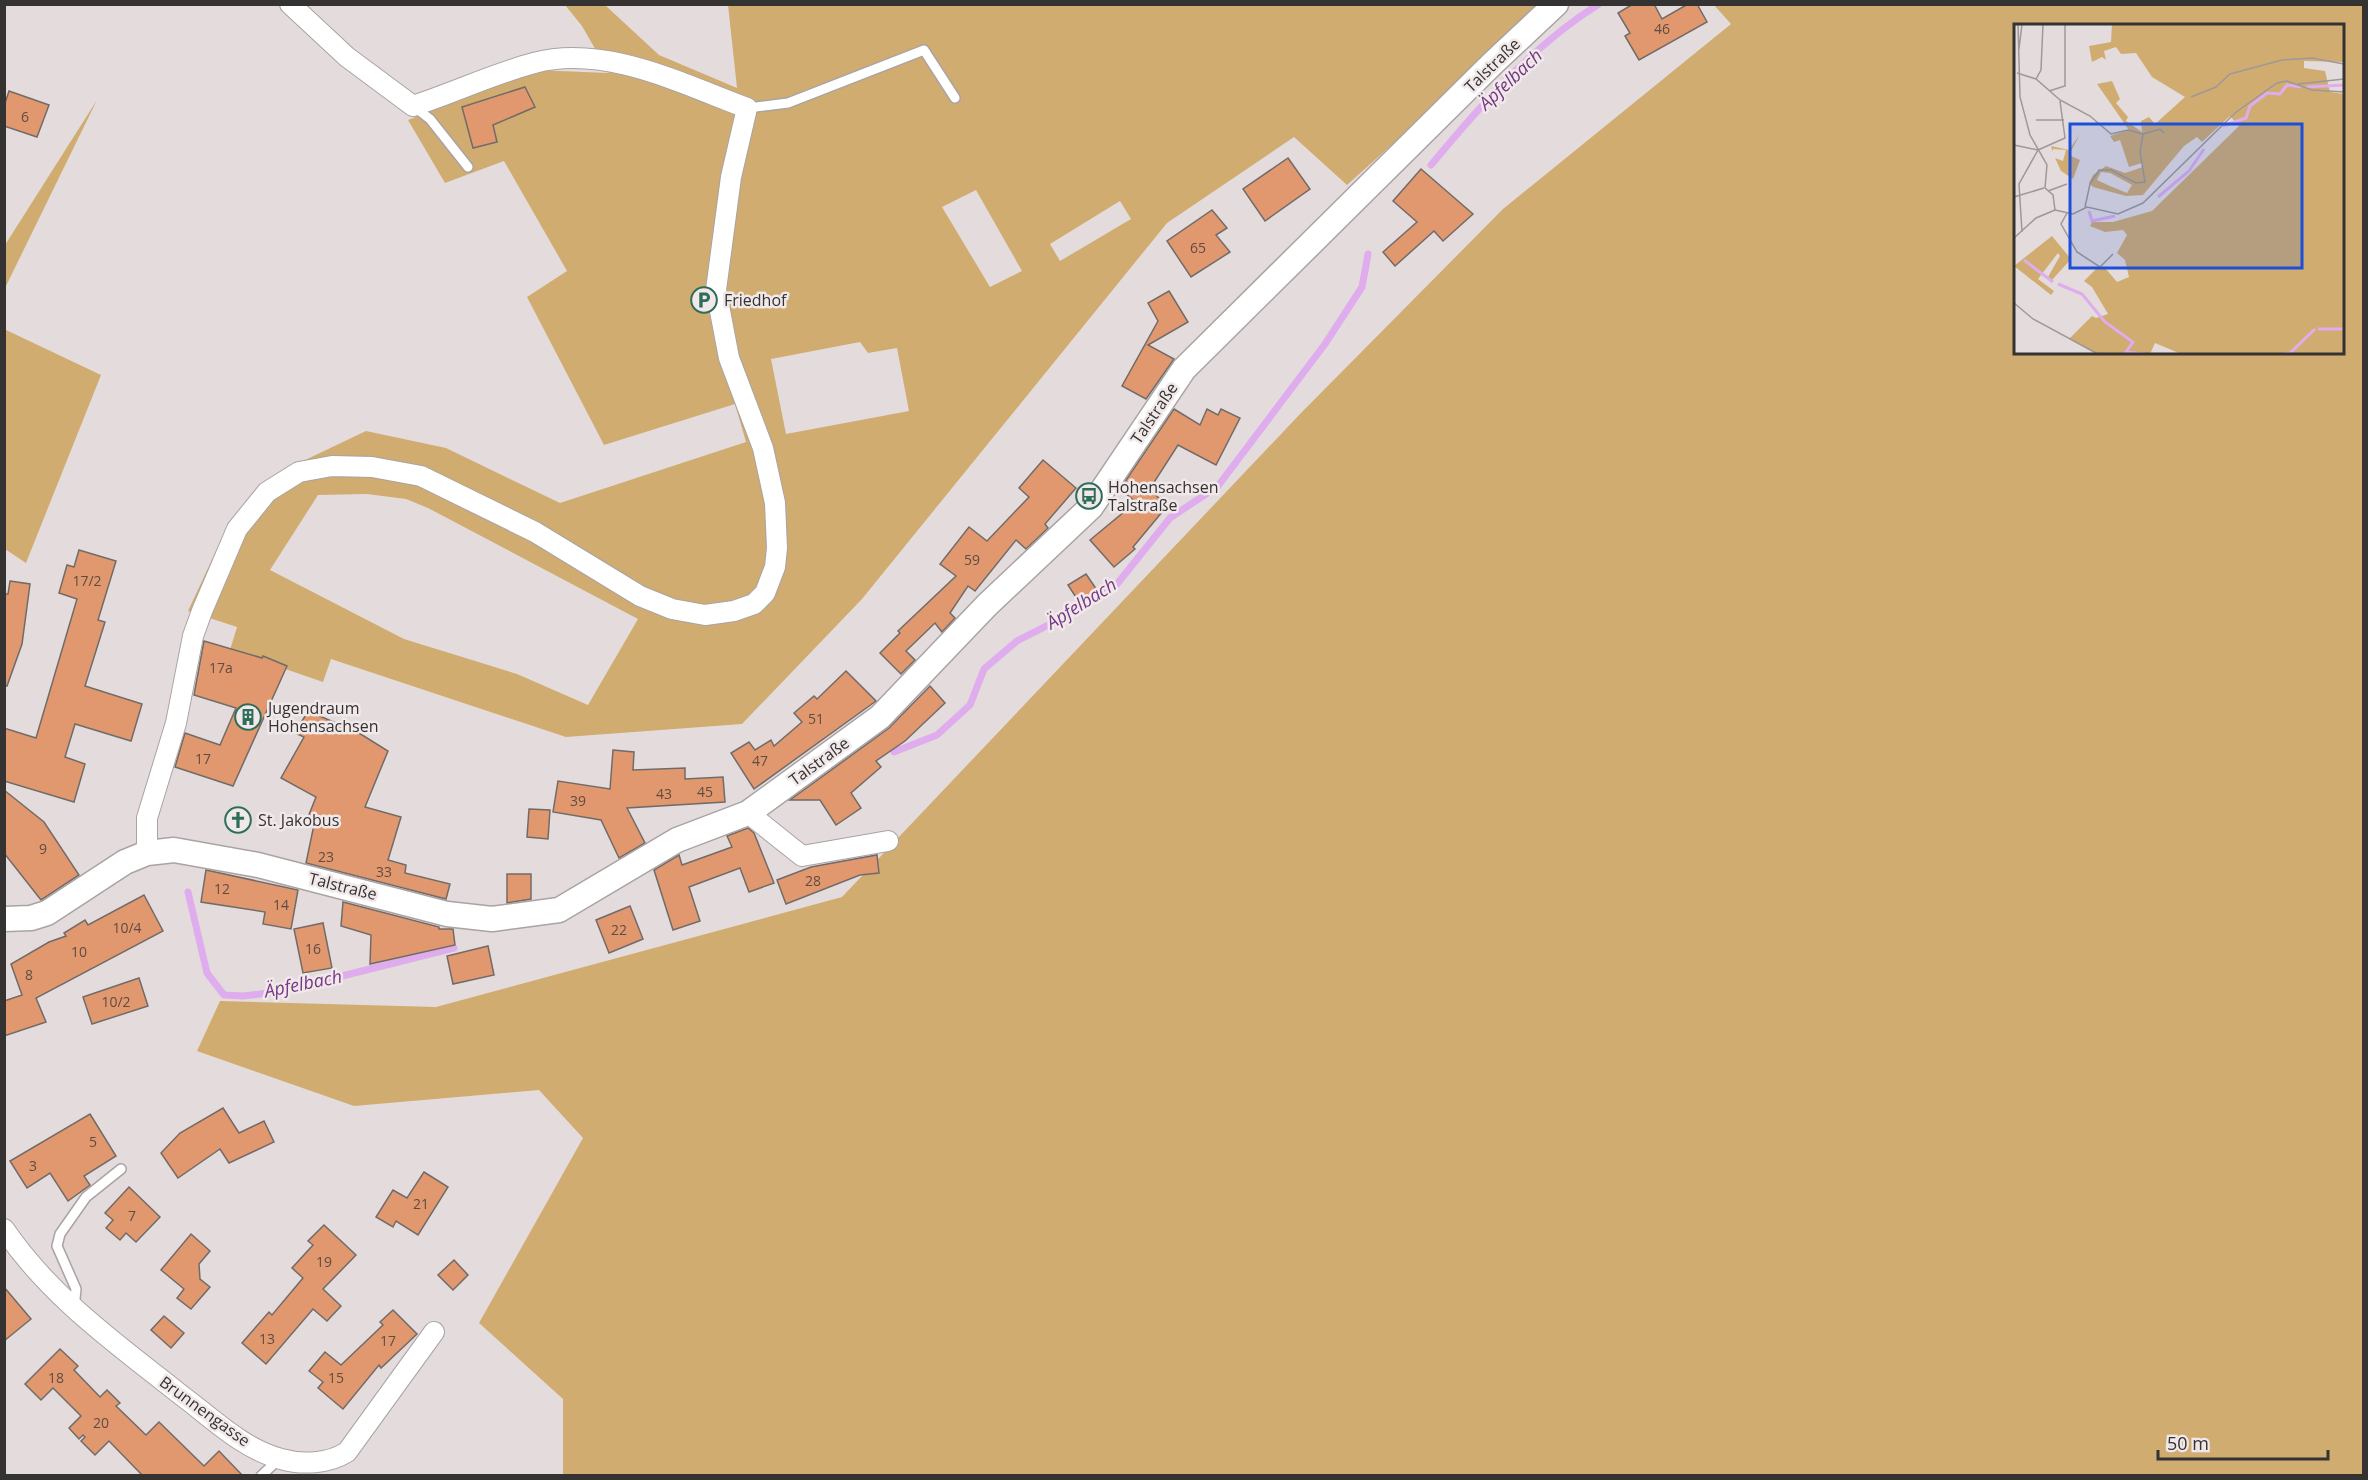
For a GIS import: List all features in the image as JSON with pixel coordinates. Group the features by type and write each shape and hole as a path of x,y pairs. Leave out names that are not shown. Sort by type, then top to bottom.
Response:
{"street":[{"path":"147,853 147,818 176,723 193,636 202,611 237,530 267,492 299,472 342,466 372,467 421,476 535,532 640,596 672,609 705,615 734,611 754,604 765,592 775,567 777,548 775,503 763,448 729,358 716,290 731,177 747,108 624,64 587,59 535,63 413,106 347,57 290,4"},
{"name":"Talstraße","path":"4,919 31,918 47,914 125,862 147,853 174,850 258,865 447,914 492,919 559,910 677,840 747,813 880,717 987,605 1091,507 1184,369 1493,63 1556,4"},
{"path":"747,813 802,856 888,841"},
{"name":"Brunnengasse","path":"4,1229 16,1246 73,1310 239,1440 279,1459 304,1463 337,1458 347,1452 434,1332"}],"lane":[{"path":"747,108 788,103 924,50 955,98"},
{"path":"413,106 430,119 468,167"},
{"path":"73,1310 76,1288 57,1246 60,1234 87,1197 121,1169"},
{"path":"261,1476 279,1459"}],"shaded area":[{"path":"565,5 605,5 659,55 737,88 728,5 1547,5 1347,185 1294,137 1167,223 862,599 742,724 566,737 331,659 323,682 230,650 237,627 188,611 229,523 260,488 303,461 366,431 446,448 560,503 746,442 735,404 604,445 527,297 567,271 504,161 445,183 408,120 534,70 609,73 582,26","holes":["976,190 1022,271 990,287 942,207","1120,201 1131,219 1060,261 1050,244","860,342 868,353 897,348 909,411 786,434 771,359","367,494 406,499 428,508 638,619 588,705 517,674 404,639 270,570 318,495"]},
{"path":"1714,5 2363,5 2363,1475 563,1475 563,1399 479,1323 583,1138 539,1090 354,1106 197,1051 220,1001 436,1007 842,897 1300,414 1503,209 1731,24"},
{"path":"97,100 5,288 5,245"},
{"path":"4,329 101,375 26,563 5,549"}],"building":[{"path":"1633,4 1654,4 1662,19 1688,4 1697,4 1707,22 1639,60 1625,36 1630,33 1618,13"},
{"path":"525,87 535,107 493,125 497,142 473,148 462,107"},
{"path":"9,91 49,105 37,137 4,126 4,106"},
{"path":"1288,158 1310,189 1265,221 1243,189"},
{"path":"1421,169 1473,214 1443,241 1434,231 1395,266 1383,252 1417,222 1393,201"},
{"path":"1212,210 1227,228 1216,235 1230,252 1191,277 1167,241"},
{"path":"1169,291 1188,322 1148,345 1174,359 1146,399 1122,386 1158,321 1148,303"},
{"path":"1174,409 1200,425 1207,409 1218,415 1221,409 1240,418 1216,465 1178,445 1149,490 1168,505 1133,547 1135,549 1114,567 1090,540 1136,502 1120,489"},
{"path":"1043,460 1076,488 1045,524 1048,528 1026,549 1016,540 975,591 968,586 950,613 955,618 942,632 935,623 906,651 915,660 901,674 880,653 900,633 898,631 956,576 940,564 969,527 987,541 1029,497 1019,488"},
{"path":"79,550 116,561 98,620 105,622 85,686 142,704 131,741 75,724 65,757 85,764 74,802 4,781 4,728 36,738 77,599 59,593 67,565 74,567"},
{"path":"1086,574 1097,590 1079,602 1068,585"},
{"path":"10,581 30,584 22,644 7,686 4,685 4,594 8,594"},
{"path":"204,641 262,658 263,656 287,666 233,786 175,767 185,733 220,745 236,708 194,695"},
{"path":"846,671 876,701 754,789 731,753 749,742 755,750 771,740 774,746 802,722 794,713 814,696 817,699"},
{"path":"930,686 945,703 905,741 876,761 881,767 851,793 861,808 836,825 820,800 790,800 889,728"},
{"path":"308,711 359,733 388,751 365,807 401,817 388,860 406,865 405,873 450,884 446,899 306,863 315,820 308,817 316,797 281,778 304,737 295,733"},
{"path":"613,750 634,752 633,770 685,768 685,779 723,777 725,802 627,808 645,843 619,858 601,820 553,812 558,781 610,789"},
{"path":"4,790 44,822 79,875 41,900 4,853"},
{"path":"529,809 550,810 548,839 527,837"},
{"path":"748,828 754,833 774,883 749,892 740,868 689,887 700,921 673,930 654,870 679,855 682,865 732,847 727,836"},
{"path":"877,855 879,873 860,875 786,904 777,880 811,867"},
{"path":"206,870 298,890 291,929 263,924 265,912 201,902"},
{"path":"507,874 531,874 531,899 507,903"},
{"path":"144,895 163,931 36,998 46,1022 4,1036 4,1001 22,995 11,964 49,942 66,936 64,933 85,920 88,925"},
{"path":"343,902 439,927 439,929 453,929 455,945 370,964 371,935 341,926"},
{"path":"630,906 643,939 609,953 596,920"},
{"path":"323,923 332,968 303,973 294,929"},
{"path":"488,946 494,975 453,984 447,956"},
{"path":"139,978 148,1006 92,1024 83,997"},
{"path":"223,1108 239,1133 264,1121 274,1142 229,1163 220,1149 178,1178 161,1153 180,1133"},
{"path":"90,1114 116,1156 84,1176 90,1185 68,1201 50,1173 27,1188 10,1161"},
{"path":"424,1172 448,1187 418,1235 396,1221 393,1227 376,1217 393,1190 407,1198"},
{"path":"129,1187 160,1217 136,1242 126,1233 120,1240 106,1228 113,1220 105,1213"},
{"path":"324,1225 356,1255 323,1289 341,1306 327,1321 313,1309 266,1364 242,1343 269,1312 272,1315 303,1278 292,1268 313,1245 308,1241"},
{"path":"191,1234 210,1251 199,1264 200,1279 210,1287 191,1309 177,1298 184,1289 161,1270"},
{"path":"454,1260 468,1275 453,1290 438,1275"},
{"path":"4,1287 31,1319 4,1341"},
{"path":"393,1310 417,1334 381,1368 379,1365 343,1409 318,1388 323,1382 309,1371 325,1352 341,1365 383,1325 380,1322"},
{"path":"164,1316 184,1333 171,1348 151,1330"},
{"path":"60,1349 78,1366 74,1370 100,1397 107,1390 120,1403 116,1406 146,1435 159,1422 204,1466 219,1451 243,1476 143,1476 109,1441 95,1455 81,1441 85,1437 83,1435 79,1439 69,1428 81,1416 53,1388 41,1400 25,1384"}],"waterway":[{"name":"Äpfelbach","path":"1431,165 1488,99 1530,57 1575,20 1599,4"},
{"name":"Äpfelbach","path":"894,752 937,735 970,705 984,669 1017,641 1064,617 1117,584 1170,518 1218,486 1325,344 1362,287 1368,254"},
{"name":"Äpfelbach","path":"188,892 207,973 224,995 243,996 278,992 454,948"}],"place":[{"name":"Friedhof","path":"704,300"},
{"name":"Hohensachsen Talstraße","path":"1089,496"},
{"name":"Jugendraum Hohensachsen","path":"248,717"},
{"name":"St. Jakobus","path":"238,820"}]}
